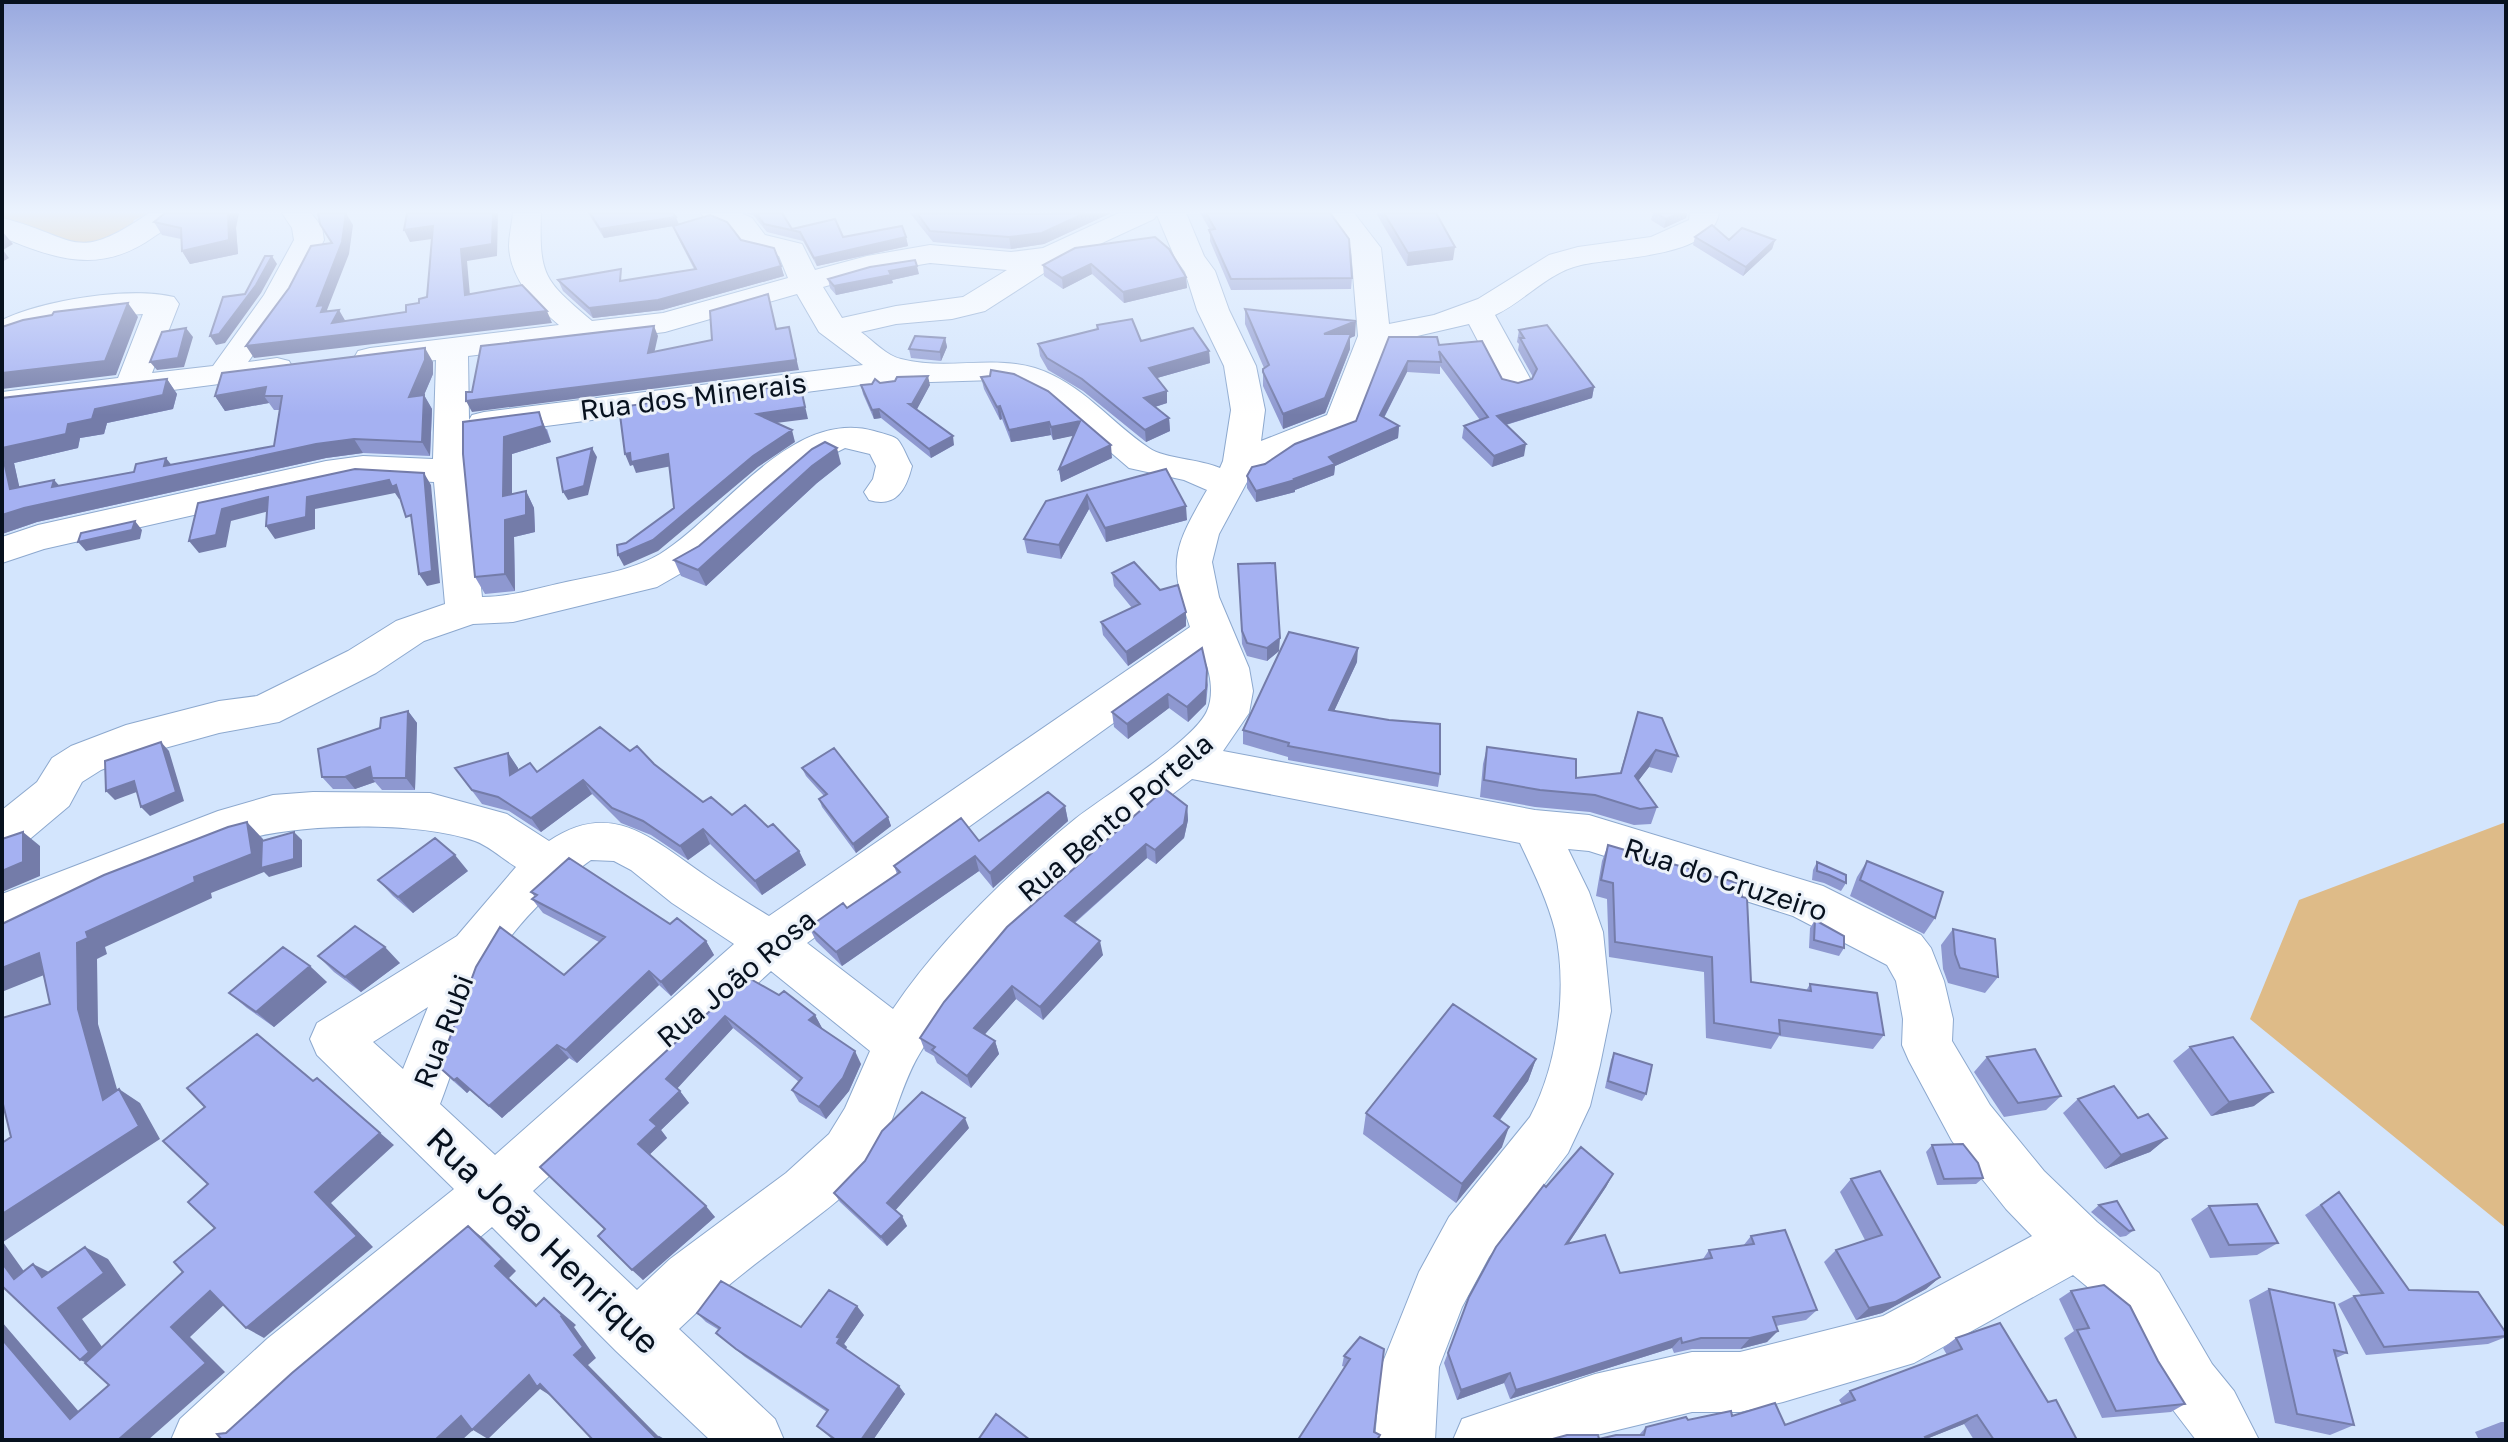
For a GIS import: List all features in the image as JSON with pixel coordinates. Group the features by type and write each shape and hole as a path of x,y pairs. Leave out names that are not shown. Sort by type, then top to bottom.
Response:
{"street":[{"path":"2,333 18,323 50,293 55,280"},
{"path":"224,374 287,280"},
{"path":"535,280 544,294 587,333"},
{"path":"804,280 834,329 892,368 936,374 994,370 1026,376 1063,394 1141,460 1193,470 1234,473 1342,422 1374,336 1369,280"},
{"path":"341,361 665,322 818,280"},
{"path":"834,329 896,315 952,310 974,304 1012,280"},
{"name":"Rua Bento Portela","path":"636,1331 690,1279 805,1192 848,1152 864,1125 898,1043 930,995 1026,889 1092,831 1185,761 1216,732 1228,713 1231,702 1229,668 1200,597 1193,562 1200,534 1234,473 1249,418 1240,366 1196,280"},
{"path":"1374,336 1432,325 1475,311 1505,298 1531,280"},
{"path":"50,293 97,305 163,304 131,386"},
{"path":"1475,311 1493,331 1497,350 1515,382"},
{"path":"452,349 451,471 462,600 471,610"},
{"path":"2,402 310,364"},
{"name":"Rua dos Minerais","path":"451,428 868,374 936,374"},
{"path":"2,836 53,794 67,770 86,758 126,742 219,717 264,711 362,662 410,631 471,610 509,609 628,585 665,568 728,521 794,461 831,440 843,437 863,439 884,447 894,466 890,482 882,492"},
{"path":"2,550 38,538 326,473 363,467 451,471"},
{"name":"Rua João Rosa","path":"201,1440 288,1360 495,1190 770,942 1212,632"},
{"name":"Rua do Cruzeiro","path":"1185,761 1535,828 1589,833 1807,900 1904,950 1914,963 1920,981 1928,1019 1927,1045 1959,1103 1994,1155 2077,1242 2139,1293 2191,1385 2213,1412 2229,1440"},
{"path":"2,915 234,824 273,813 430,811 457,816 491,827 549,865"},
{"path":"1405,1440 1410,1367 1439,1292 1469,1237 1549,1135 1568,1094 1586,1011 1579,932 1566,892 1535,828"},
{"path":"1566,892 1589,833"},
{"name":"Rua Rubi","path":"412,1110 474,951 521,892 549,865 583,843 606,840 621,843 647,857 688,889 770,942 898,1043"},
{"name":"Rua Rubi","path":"335,1039 474,951"},
{"name":"Rua João Henrique","path":"335,1039 495,1190 636,1331 754,1440"},
{"path":"1483,1440 1601,1422 1692,1382 1740,1382 1893,1342 2077,1242"},
{"name":"Rua João Rosa","path":"222,1440 288,1360"}],"shaded area":[{"path":"2506,822 2506,1228 2250,1019 2299,900"}],"building":[{"path":"252,280 259,280 219,334 210,336 223,297 245,294"},
{"path":"293,280 327,280 317,306 324,305 321,312 339,310 332,323 406,312 406,305 419,303 419,299 427,297 428,280 464,280 465,295 522,285 547,311 246,346"},
{"path":"558,280 729,280 658,300 589,308"},
{"path":"829,280 864,280 834,286"},
{"path":"1110,280 1172,280 1123,292"},
{"path":"768,294 776,329 789,327 796,360 466,401 466,392 472,392 481,346 654,326 648,353 712,340 710,311"},
{"path":"128,303 105,361 2,373 2,327 54,312"},
{"path":"1245,309 1356,321 1324,334 1351,334 1325,398 1283,414 1263,372 1269,365"},
{"path":"1132,319 1141,341 1193,328 1209,351 1149,368 1167,391 1144,398 1169,418 1145,430 1082,379 1047,358 1038,344 1098,329 1097,325"},
{"path":"1547,325 1594,387 1497,416 1526,444 1494,456 1464,426 1488,417 1439,351 1441,362 1408,361 1380,415 1399,426 1329,457 1335,464 1295,480 1256,491 1247,476 1252,467 1265,464 1295,444 1356,421 1389,337 1437,337 1439,345 1482,341 1502,379 1518,383 1532,379 1537,369 1520,338 1524,338 1519,330"},
{"path":"186,328 178,358 150,362 162,332"},
{"path":"915,336 945,338 940,352 909,349"},
{"path":"425,348 425,360 409,397 424,395 422,442 354,439 316,444 2,515 2,452 10,489 54,480 52,487 134,472 136,464 166,458 164,466 274,446 282,396 264,396 266,387 215,396 222,373"},
{"path":"991,370 1014,374 1048,391 1111,445 1059,469 1080,421 1051,427 1049,422 1009,430 1000,406 997,407 981,377 990,376"},
{"path":"928,376 912,404 909,404 953,436 929,449 879,409 872,410 861,385 872,384 875,379 880,383 895,381 897,377"},
{"path":"167,379 163,395 95,409 92,419 68,424 66,434 2,448 2,398"},
{"path":"800,384 805,407 757,414 792,430 753,456 653,540 618,555 617,545 626,543 674,508 668,454 631,462 630,453 625,454 619,407"},
{"path":"539,412 543,426 504,437 503,496 526,491 526,515 505,520 505,574 475,577 463,454 463,422"},
{"path":"825,442 837,448 812,466 698,570 674,560 699,546 812,449"},
{"path":"592,448 584,486 563,492 557,458"},
{"path":"355,469 424,473 432,571 419,574 411,515 406,517 396,485 392,487 389,480 307,497 306,517 266,526 268,497 222,509 216,535 189,541 198,503"},
{"path":"1166,469 1186,506 1105,528 1087,495 1059,545 1024,539 1046,501"},
{"path":"135,521 132,530 78,542 81,533"},
{"path":"1134,562 1160,590 1178,585 1186,612 1126,652 1101,622 1140,604 1112,573"},
{"path":"1275,563 1280,638 1267,648 1247,643 1242,631 1238,564"},
{"path":"1289,632 1358,648 1329,710 1389,720 1440,724 1440,774 1288,746 1289,743 1243,730"},
{"path":"1202,648 1207,670 1206,689 1187,707 1168,694 1127,724 1112,712"},
{"path":"408,711 406,778 372,778 370,767 345,777 322,777 318,749 380,728 381,718"},
{"path":"1638,712 1662,718 1678,756 1656,750 1635,776 1657,807 1640,809 1595,795 1540,790 1484,780 1487,747 1576,759 1576,778 1621,773"},
{"path":"600,727 630,751 637,746 654,764 703,802 711,797 732,815 745,805 768,827 773,824 799,851 755,881 703,829 680,846 643,821 612,808 583,780 531,818 498,797 472,790 455,768 508,753 510,775 530,763 537,772"},
{"path":"161,742 176,792 141,807 134,781 106,791 105,761"},
{"path":"834,748 888,817 853,844 819,799 827,794 802,768"},
{"path":"1165,789 1187,806 1184,824 1155,850 1146,844 1065,916 1100,941 1040,1007 1012,986 974,1028 995,1041 967,1076 932,1050 935,1047 920,1038 944,1002 1007,927"},
{"path":"1048,792 1065,806 990,873 975,856 836,952 809,927 843,903 847,908 900,872 894,866 961,818 979,841"},
{"path":"247,822 252,854 194,877 195,882 86,932 88,938 77,943 78,1009 103,1100 119,1089 139,1126 2,1214 2,1143 11,1137 2,1100 2,1018 50,1004 39,953 2,968 2,924 104,875"},
{"path":"23,832 23,862 2,871 2,839"},
{"path":"294,832 294,859 261,868 262,841"},
{"path":"435,838 455,855 398,897 378,880"},
{"path":"1608,845 1741,884 1742,897 1747,898 1751,982 1811,991 1810,984 1877,993 1884,1035 1779,1020 1780,1034 1714,1023 1712,957 1615,942 1613,883 1601,880"},
{"path":"569,858 670,924 677,918 706,941 661,982 649,971 566,1050 557,1045 489,1106 439,1067 476,967 500,927 564,975 605,937 532,899 537,895 531,892"},
{"path":"1867,861 1943,892 1935,918 1860,880"},
{"path":"1817,862 1846,875 1846,883 1817,871"},
{"path":"1815,920 1844,936 1844,948 1814,940"},
{"path":"355,926 385,947 345,977 318,956"},
{"path":"1953,929 1995,939 1998,977 1960,968 1955,954"},
{"path":"283,947 310,966 256,1012 229,993"},
{"path":"747,977 779,995 784,991 815,1015 809,1020 855,1051 843,1078 819,1107 792,1090 802,1078 725,1016 666,1079 680,1091 650,1120 657,1126 638,1144 706,1206 632,1270 598,1236 605,1229 540,1167"},
{"path":"1453,1004 1536,1059 1494,1116 1509,1127 1462,1184 1366,1113"},
{"path":"257,1034 313,1081 317,1078 380,1133 315,1192 357,1236 246,1328 210,1291 171,1327 206,1363 118,1440 2,1440 2,1339 70,1419 109,1385 85,1363 183,1272 174,1262 215,1228 188,1202 208,1184 163,1141 205,1107 187,1088"},
{"path":"2233,1037 2273,1092 2229,1102 2190,1047"},
{"path":"2035,1049 2061,1096 2018,1103 1987,1057"},
{"path":"1614,1053 1652,1065 1646,1094 1608,1081"},
{"path":"2114,1086 2138,1118 2148,1114 2167,1138 2121,1155 2078,1099"},
{"path":"922,1092 965,1118 887,1203 902,1216 881,1237 834,1193 865,1161 882,1131"},
{"path":"1963,1144 1978,1163 1983,1178 1944,1179 1932,1145"},
{"path":"1581,1147 1613,1174 1566,1244 1605,1235 1620,1273 1712,1258 1709,1250 1754,1244 1751,1236 1785,1230 1817,1310 1773,1317 1778,1331 1750,1338 1701,1338 1682,1343 1681,1338 1516,1390 1510,1373 1461,1390 1448,1353 1469,1297 1496,1247 1544,1185 1546,1187"},
{"path":"1880,1171 1940,1277 1895,1302 1869,1308 1836,1250 1882,1235 1851,1179"},
{"path":"2339,1192 2409,1290 2478,1292 2506,1336 2384,1347 2354,1296 2383,1293 2321,1205"},
{"path":"2117,1201 2134,1230 2129,1231 2099,1205"},
{"path":"2257,1204 2278,1243 2229,1245 2209,1206"},
{"path":"468,1226 502,1259 495,1266 536,1306 544,1298 562,1315 583,1347 574,1355 657,1439 664,1440 593,1440 540,1384 537,1387 529,1375 472,1430 461,1416 435,1440 222,1440 217,1434 226,1433 292,1373"},
{"path":"85,1247 104,1273 58,1308 89,1352 80,1360 2,1286 2,1263 14,1279 33,1264 42,1277"},
{"path":"721,1281 801,1327 829,1290 857,1306 837,1337 840,1338 837,1343 899,1386 861,1440 836,1440 817,1426 828,1410 736,1349 716,1333 720,1328 697,1313"},
{"path":"2104,1285 2130,1306 2158,1361 2185,1404 2116,1411 2077,1330 2089,1328 2071,1291"},
{"path":"2269,1289 2334,1303 2347,1353 2334,1350 2354,1425 2297,1414"},
{"path":"2000,1323 2048,1402 2056,1400 2077,1440 1994,1440 1977,1415 1925,1437 1927,1440 1549,1440 1567,1435 1598,1435 1599,1439 1616,1435 1644,1435 1646,1427 1686,1417 1688,1420 1731,1411 1732,1416 1775,1403 1785,1425 1855,1400 1850,1391 1962,1349 1956,1338"},
{"path":"1360,1337 1384,1349 1374,1432 1380,1435 1377,1440 1301,1440 1299,1438 1350,1359 1344,1356"},
{"path":"996,1414 1030,1440 978,1440"}]}
